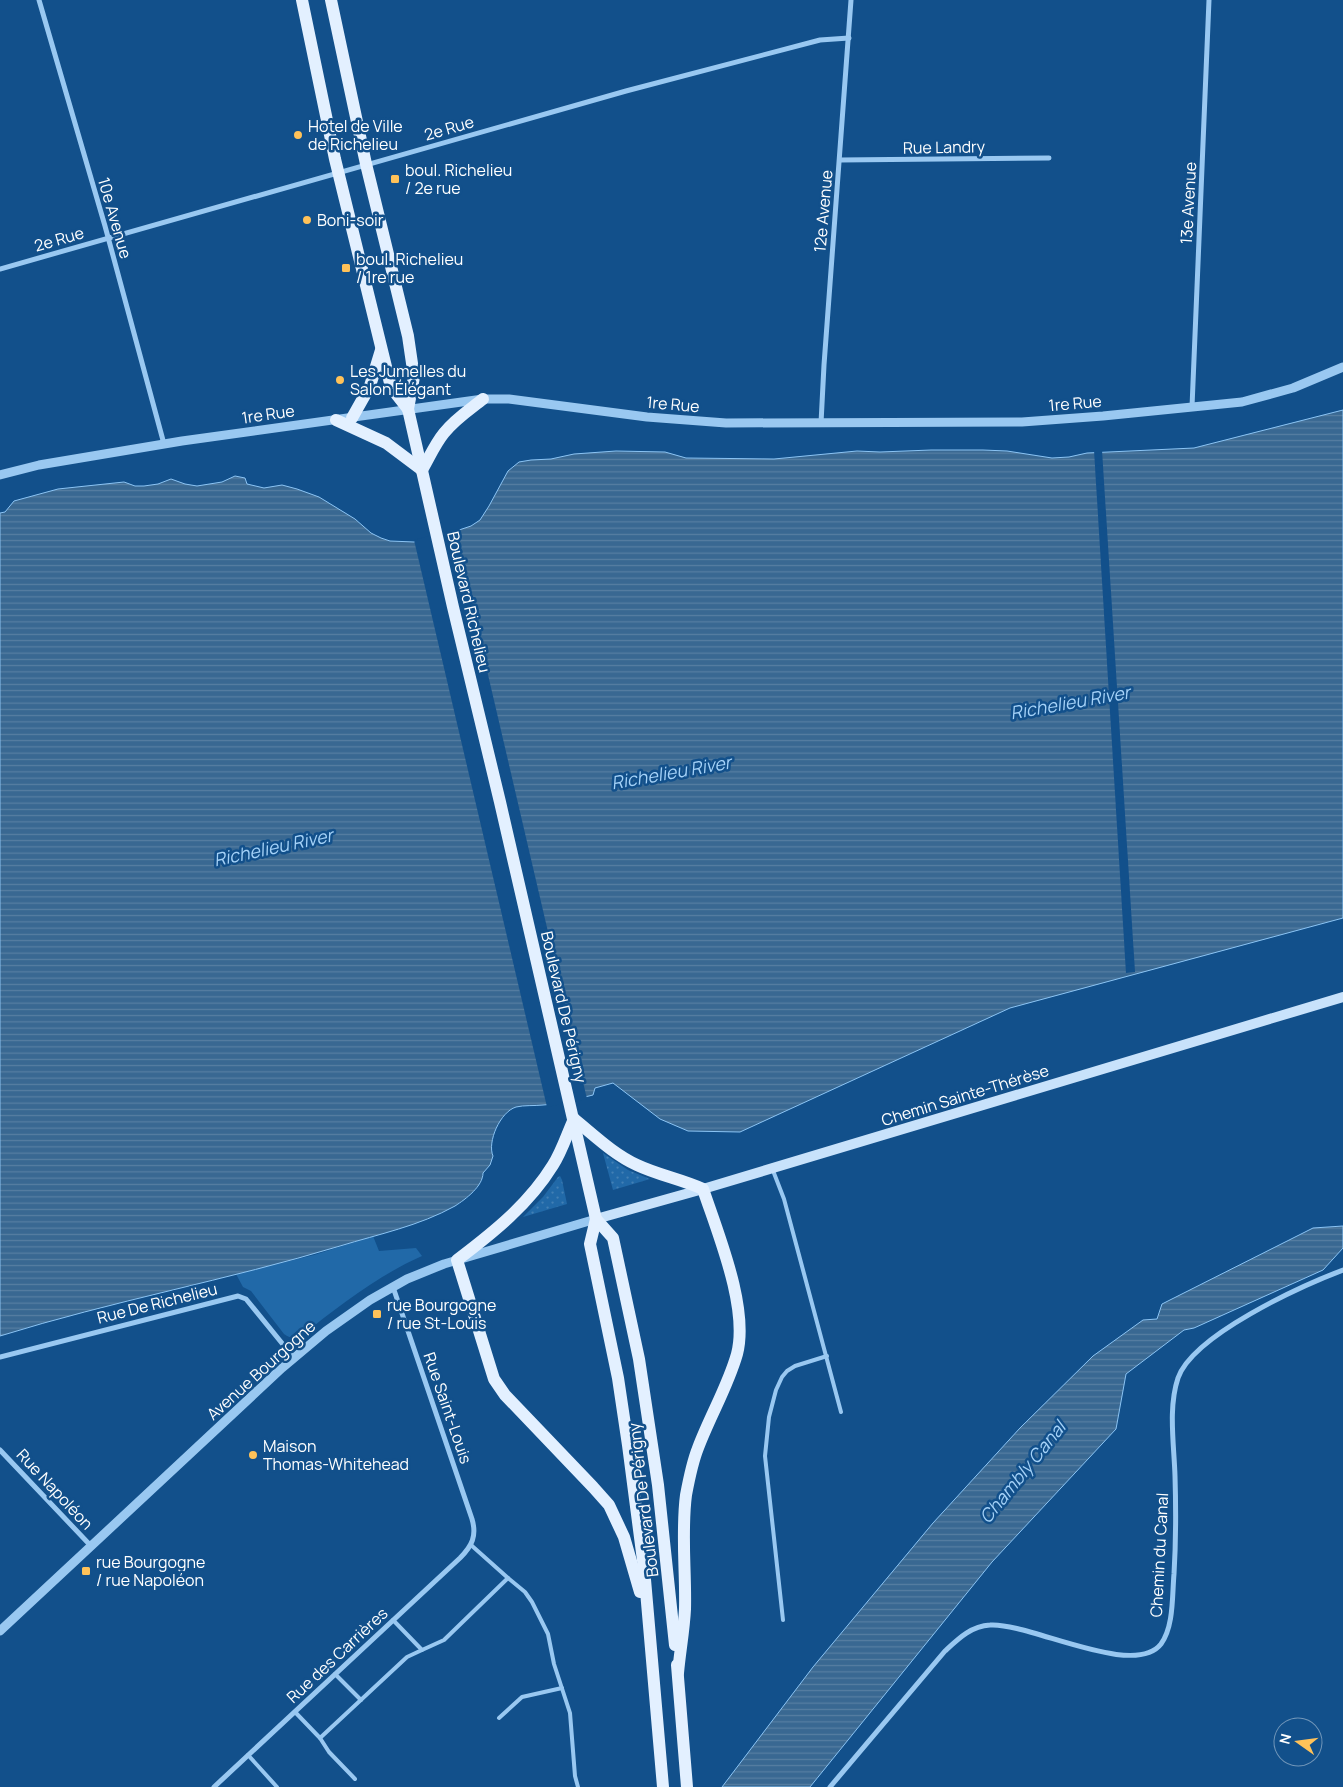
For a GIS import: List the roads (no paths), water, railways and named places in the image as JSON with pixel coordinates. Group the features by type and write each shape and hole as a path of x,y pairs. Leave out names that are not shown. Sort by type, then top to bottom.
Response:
{"main road":[{"name":"Boulevard Richelieu","path":"302,0 338,172 391,386 408,409 500,802"},
{"name":"Boulevard Richelieu","path":"331,0 366,164 405,322 412,359 414,377 408,409"},
{"path":"352,418 370,386 382,348"},
{"path":"336,420 386,443 422,470 448,428 483,399"},
{"name":"Boulevard De Périgny","path":"500,802 596,1219 590,1244 618,1378 628,1444 644,1568 663,1787"},
{"name":"Chemin Sainte-Thérèse","path":"596,1219 703,1189 1343,997"},
{"path":"648,1618 624,1537 609,1505 505,1395 494,1379 457,1260 504,1223 534,1192 553,1165 574,1119 630,1161 646,1169 683,1180 703,1189 738,1304 740,1327 737,1353 698,1448 687,1491 684,1524 685,1609 678,1673"},
{"name":"Boulevard De Périgny","path":"596,1219 613,1238 639,1359 658,1485 678,1673 687,1787"}],"street":[{"name":"10e Avenue","path":"39,0 108,238 164,445"},
{"name":"12e Avenue","path":"821,424 823,374 851,0"},
{"name":"13e Avenue","path":"1192,407 1209,0"},
{"name":"2e Rue","path":"0,269 626,91 820,40 849,38"},
{"name":"Rue Landry","path":"840,160 1049,158"},
{"name":"1re Rue","path":"0,475 39,465 164,445 483,399 515,400 678,420 726,423 1022,422 1192,407 1258,399 1312,381 1343,367"},
{"name":"Avenue Bourgogne","path":"0,1631 294,1358 326,1331 392,1286 419,1273 596,1219"},
{"name":"Chemin du Canal","path":"830,1787 940,1657 964,1634 973,1630 989,1625 1007,1626 1126,1656 1146,1654 1161,1644 1168,1628 1170,1616 1175,1558 1173,1410 1181,1371 1202,1347 1221,1333 1274,1302 1343,1270"},
{"name":"Rue Saint-Louis","path":"392,1286 472,1520 474,1538"},
{"name":"Rue De Richelieu","path":"0,1357 238,1296 246,1299 294,1358"},
{"name":"Rue Napoléon","path":"0,1450 91,1546"},
{"name":"Rue des Carrières","path":"214,1787 466,1552 474,1538"}],"lane":[{"path":"772,1168 784,1199 841,1412"},
{"path":"783,1620 765,1456 769,1417 776,1390 786,1372 795,1366 827,1356"},
{"path":"471,1545 525,1592 540,1616 548,1634 554,1664 570,1713 575,1776 578,1787"},
{"path":"320,1738 407,1657 444,1640 508,1578"},
{"path":"394,1620 422,1650"},
{"path":"335,1674 360,1700"},
{"path":"499,1718 522,1697 562,1688"},
{"path":"295,1712 355,1779"},
{"path":"248,1755 278,1787"}],"water":[{"name":"Richelieu River","path":"1343,410 1343,918 1010,1008 740,1132 688,1131 660,1119 613,1083 595,1088 593,1095 574,1100 516,1107 505,1115 496,1128 492,1143 493,1156 490,1165 483,1173 480,1183 469,1196 441,1213 399,1229 298,1258 42,1323 0,1336 0,513 5,512 14,501 58,489 124,482 135,486 144,486 158,484 171,479 197,486 222,482 235,476 245,478 247,484 264,488 282,485 319,497 355,519 371,533 381,538 390,541 414,542 471,526 480,520 508,471 519,462 531,460 616,451 665,452 686,458 774,459 857,451 931,450 1007,451 1052,458 1069,457 1087,453 1194,448"},
{"name":"Chambly Canal","path":"1343,1226 1343,1248 1323,1270 1194,1328 1184,1330 1126,1374 1116,1429 992,1562 810,1787 722,1787 813,1667 933,1523 1020,1428 1093,1356 1143,1320 1157,1319 1162,1304 1313,1228"}],"place":[{"name":"Hotel de Ville de Richelieu","path":"298,135"},
{"name":"boul. Richelieu / 2e rue","path":"395,179"},
{"name":"Boni-soir","path":"307,220"},
{"name":"boul. Richelieu / 1re rue","path":"346,268"},
{"name":"Les Jumelles du Salon Élégant","path":"340,380"},
{"name":"rue Bourgogne / rue St-Louis","path":"377,1314"},
{"name":"Maison Thomas-Whitehead","path":"253,1455"},
{"name":"rue Bourgogne / rue Napoléon","path":"86,1571"}]}
